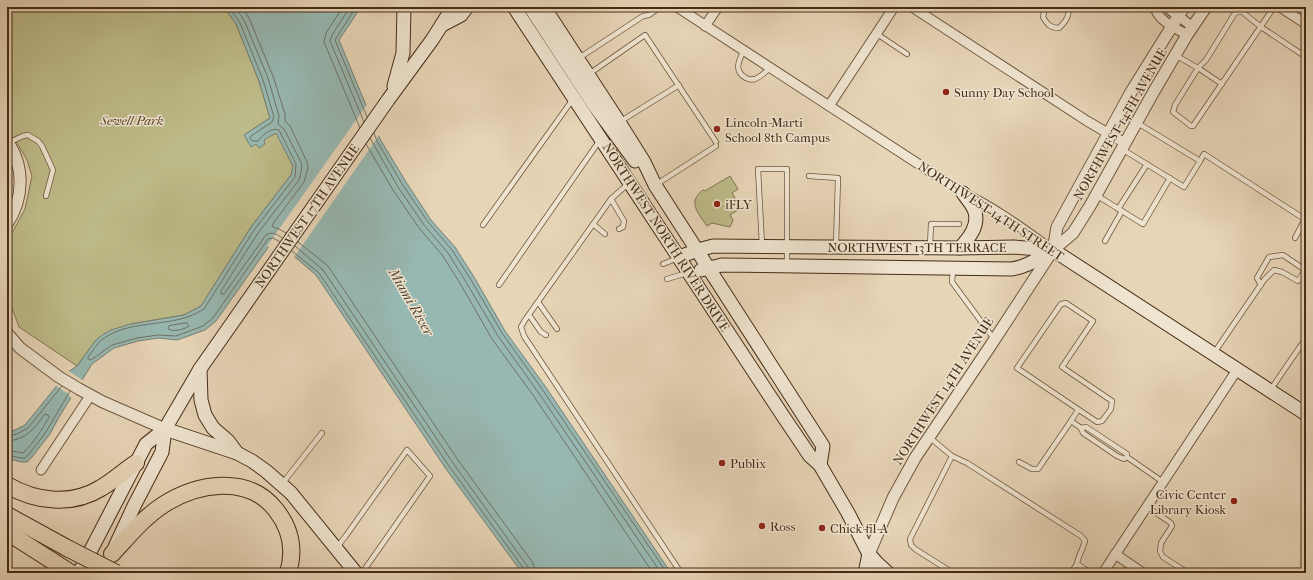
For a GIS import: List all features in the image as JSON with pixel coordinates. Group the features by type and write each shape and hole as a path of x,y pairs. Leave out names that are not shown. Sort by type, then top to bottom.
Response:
{"highway":[{"path":"7,485 24,493 38,497 62,500 74,499 100,488 136,463"},
{"path":"112,554 135,529 163,505 177,498 209,487 237,486 253,491 264,498 272,505 281,517 292,543 288,573"},
{"path":"7,515 116,573"},
{"path":"7,532 71,573"}],"main road":[{"path":"388,100 396,80 403,53 404,7"},
{"path":"442,25 446,7"},
{"name":"NORTHWEST 17TH AVENUE","path":"79,573 146,444 165,429 200,369 388,100 426,49 453,7"},
{"path":"442,25 461,15 467,7"},
{"name":"NORTHWEST NORTH RIVER DRIVE","path":"514,7 806,451 820,465 869,554 888,573"},
{"path":"530,7 541,13 587,94 621,144 655,185"},
{"name":"NORTHWEST NORTH RIVER DRIVE","path":"541,13 578,59 644,162 655,185 698,250 708,269 823,446 820,465"},
{"path":"960,248 972,234 976,221 975,211 963,193"},
{"name":"NORTHWEST 13TH TERRACE","path":"679,257 713,246 930,248 1014,247 1053,250"},
{"name":"NORTHWEST 13TH TERRACE","path":"689,273 722,265 1017,268 1033,262 1053,250"},
{"name":"NORTHWEST 14TH STREET","path":"1053,250 1306,414"},
{"path":"200,369 201,400 205,415 213,428 228,441 237,453"},
{"path":"165,429 237,453 259,466 282,484 356,573"},
{"name":"NORTHWEST 17TH AVENUE","path":"102,573 162,452 165,429"},
{"path":"865,573 869,554"}],"street":[{"name":"NORTHWEST 14TH STREET","path":"677,7 963,193 980,201 1053,250"},
{"path":"706,26 718,7"},
{"path":"829,106 894,7"},
{"path":"912,7 1087,121 1109,133 1123,146"},
{"path":"1155,7 1156,12 1164,20 1175,21 1190,31"},
{"path":"1168,7 1175,21"},
{"name":"NORTHWEST 14TH AVENUE","path":"1053,250 1057,227 1135,85 1184,7"},
{"name":"NORTHWEST 14TH AVENUE","path":"869,554 893,498 907,471 1053,250 1073,233 1175,55 1206,7"},
{"path":"1280,7 1306,24"},
{"path":"7,224 17,203 21,184 15,155 8,142"},
{"path":"7,333 20,348"},
{"path":"7,342 20,348 90,396 165,429"},
{"path":"1103,573 1237,370"},
{"path":"41,470 90,396"},
{"path":"1115,554 1143,573"}],"lane":[{"path":"578,59 643,16 649,15 660,7"},
{"path":"1045,7 1043,16 1047,24 1052,28 1059,28 1065,23 1068,18 1069,10"},
{"path":"1274,7 1261,27 1193,126 1174,114 1173,110 1198,68 1206,60 1235,12 1241,11 1261,27 1306,57"},
{"path":"877,34 907,54"},
{"path":"588,75 645,35 716,144 655,185"},
{"path":"744,50 739,60 738,69 739,73 746,79 755,79 770,68"},
{"path":"1175,55 1222,84"},
{"path":"619,122 679,85"},
{"path":"483,225 574,98"},
{"path":"1136,122 1200,161"},
{"path":"8,142 28,135 38,141 42,146 53,170 46,196"},
{"path":"499,285 601,139"},
{"path":"1123,146 1147,164 1184,187 1204,154 1306,219 1295,238"},
{"path":"1105,241 1120,210 1147,164"},
{"path":"762,246 758,169 787,169 787,266"},
{"path":"809,176 838,178 836,247"},
{"path":"1096,195 1143,224 1170,178"},
{"path":"630,183 611,199 522,327 524,336 681,573"},
{"path":"611,199 624,221 623,227 619,228"},
{"path":"593,224 605,234"},
{"path":"930,248 931,224 960,224"},
{"path":"1213,355 1261,285 1274,270 1282,272 1298,281 1305,270 1283,255 1269,257 1257,278 1261,285"},
{"path":"664,264 679,257"},
{"path":"953,268 952,282 994,339"},
{"path":"668,279 689,273"},
{"path":"538,302 557,329"},
{"path":"1066,303 1093,321 1062,367 1112,401 1111,409 1102,421 1097,422 1078,410 1017,368 1061,304 1066,303"},
{"path":"529,315 546,335"},
{"path":"1270,391 1306,338"},
{"path":"1019,462 1032,470 1038,469 1078,410"},
{"path":"1071,421 1082,428 1086,427 1097,433 1127,454 1127,457 1163,482"},
{"path":"1082,428 1083,433 1117,456 1124,459 1127,457"},
{"path":"282,484 322,434"},
{"path":"929,437 952,456 967,463 1081,536 1085,541 1084,547 1077,564 1071,573"},
{"path":"336,548 407,450 430,476 362,573"},
{"path":"952,456 910,539 911,545 953,573"},
{"path":"1146,506 1171,523 1172,526 1162,543 1160,551 1163,557 1188,573"},
{"path":"1077,564 1091,573"}],"green space":[{"name":"Sewell Park","path":"7,7 224,7 236,24 259,81 270,118 244,135 263,140 276,132 293,166 291,175 251,227 201,306 184,315 131,324 96,340 77,366 19,327 7,294 7,242 25,209 32,176 27,160 17,143 7,133"},
{"name":"iFLY","path":"730,176 738,189 732,193 741,208 730,215 733,220 730,227 712,223 707,226 700,217 696,208 695,203 698,194"}],"water":[{"name":"Miami River","path":"224,7 361,7 339,40 380,139 431,220 455,247 505,331 545,386 671,573 522,573 446,469 316,275 296,258 272,242 216,321 205,330 177,340 159,338 138,341 114,348 92,364 50,434 32,457 27,462 7,458 7,432 25,425 68,372 77,366 96,340 102,335 111,330 131,324 184,315 201,306 251,227 291,175 293,166 276,133 264,140 265,144 259,148 256,144 251,147 244,135 270,118 259,81 236,24"}],"pier":[{"path":"368,103 380,134 293,259 272,244 270,248 267,246"},
{"path":"67,370 84,381 72,399 68,394 55,385"}],"place":[{"name":"Sunny Day School","path":"946,92"},
{"name":"Lincoln-Marti School 8th Campus","path":"717,129"},
{"name":"iFLY","path":"717,204"},
{"name":"Publix","path":"722,463"},
{"name":"Civic Center Library Kiosk","path":"1234,501"},
{"name":"Ross","path":"762,526"},
{"name":"Chick-fil-A","path":"822,528"}]}
